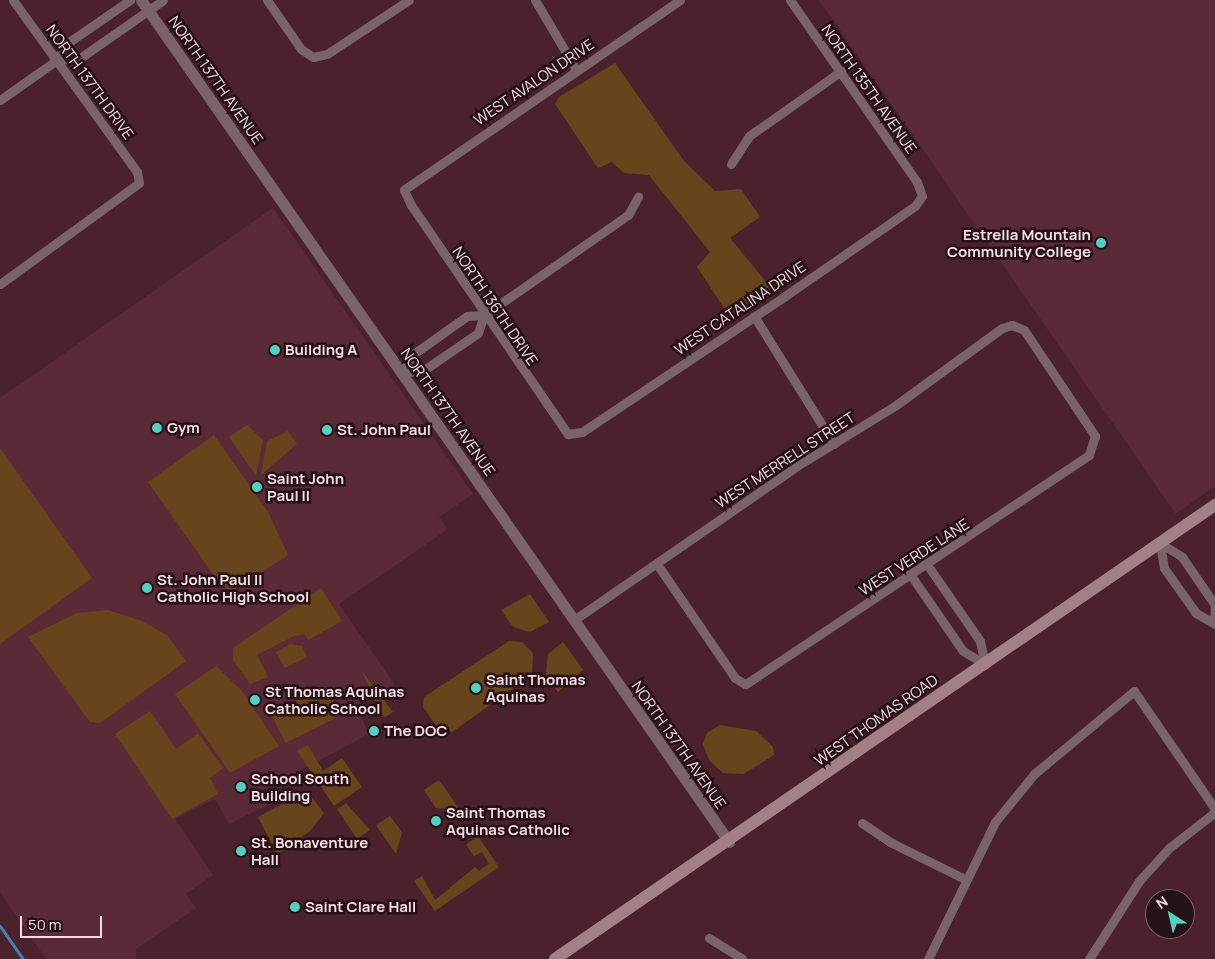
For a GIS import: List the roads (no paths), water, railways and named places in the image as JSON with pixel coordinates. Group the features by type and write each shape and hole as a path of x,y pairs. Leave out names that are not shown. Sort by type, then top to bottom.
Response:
{"main road":[{"name":"WEST THOMAS ROAD","path":"555,959 1215,506"}],"street":[{"name":"NORTH 137TH DRIVE","path":"0,284 139,183 137,172 13,0"},
{"path":"0,100 58,60 66,44 130,0"},
{"name":"NORTH 137TH AVENUE","path":"141,0 728,842"},
{"path":"58,60 80,58 163,0"},
{"path":"267,0 300,49 313,57 327,54 409,0"},
{"path":"534,0 577,71"},
{"name":"WEST AVALON DRIVE","path":"404,190 680,0"},
{"name":"NORTH 135TH AVENUE","path":"790,0 917,182 922,196"},
{"path":"731,164 749,136 840,71"},
{"name":"NORTH 136TH DRIVE","path":"404,190 484,315 568,434"},
{"name":"WEST CATALINA DRIVE","path":"568,434 582,432 915,206 922,196"},
{"path":"402,373 412,355 468,316 484,315 628,215 638,197"},
{"path":"402,373 424,370 478,333 484,315"},
{"path":"754,316 834,444"},
{"name":"WEST MERRELL STREET","path":"574,620 1012,325 1024,330 1092,430 1094,448"},
{"name":"WEST VERDE LANE","path":"657,564 735,678 745,684 926,563 974,535 1094,448"},
{"path":"1160,543 1164,568 1196,613 1215,623"},
{"path":"1160,543 1182,557 1214,605 1215,623"},
{"path":"926,563 980,640 985,664"},
{"path":"910,574 963,651 985,664"},
{"path":"928,959 965,879 995,822 1034,774 1134,691 1215,810 1169,848 1139,881 1089,959"},
{"path":"862,823 890,842 965,879"},
{"path":"709,938 742,959"}],"waterway":[{"path":"0,926 23,959"}],"place":[{"name":"Estrella Mountain Community College","path":"1101,243"},
{"name":"Building A","path":"275,350"},
{"name":"Gym","path":"157,428"},
{"name":"St. John Paul","path":"327,430"},
{"name":"Saint John Paul II","path":"257,487"},
{"name":"St. John Paul II Catholic High School","path":"147,588"},
{"name":"Saint Thomas Aquinas","path":"476,688"},
{"name":"St Thomas Aquinas Catholic School","path":"255,700"},
{"name":"The DOC","path":"374,731"},
{"name":"School South Building","path":"241,787"},
{"name":"Saint Thomas Aquinas Catholic","path":"436,821"},
{"name":"St. Bonaventure Hall","path":"241,851"},
{"name":"Saint Clare Hall","path":"295,907"}]}
